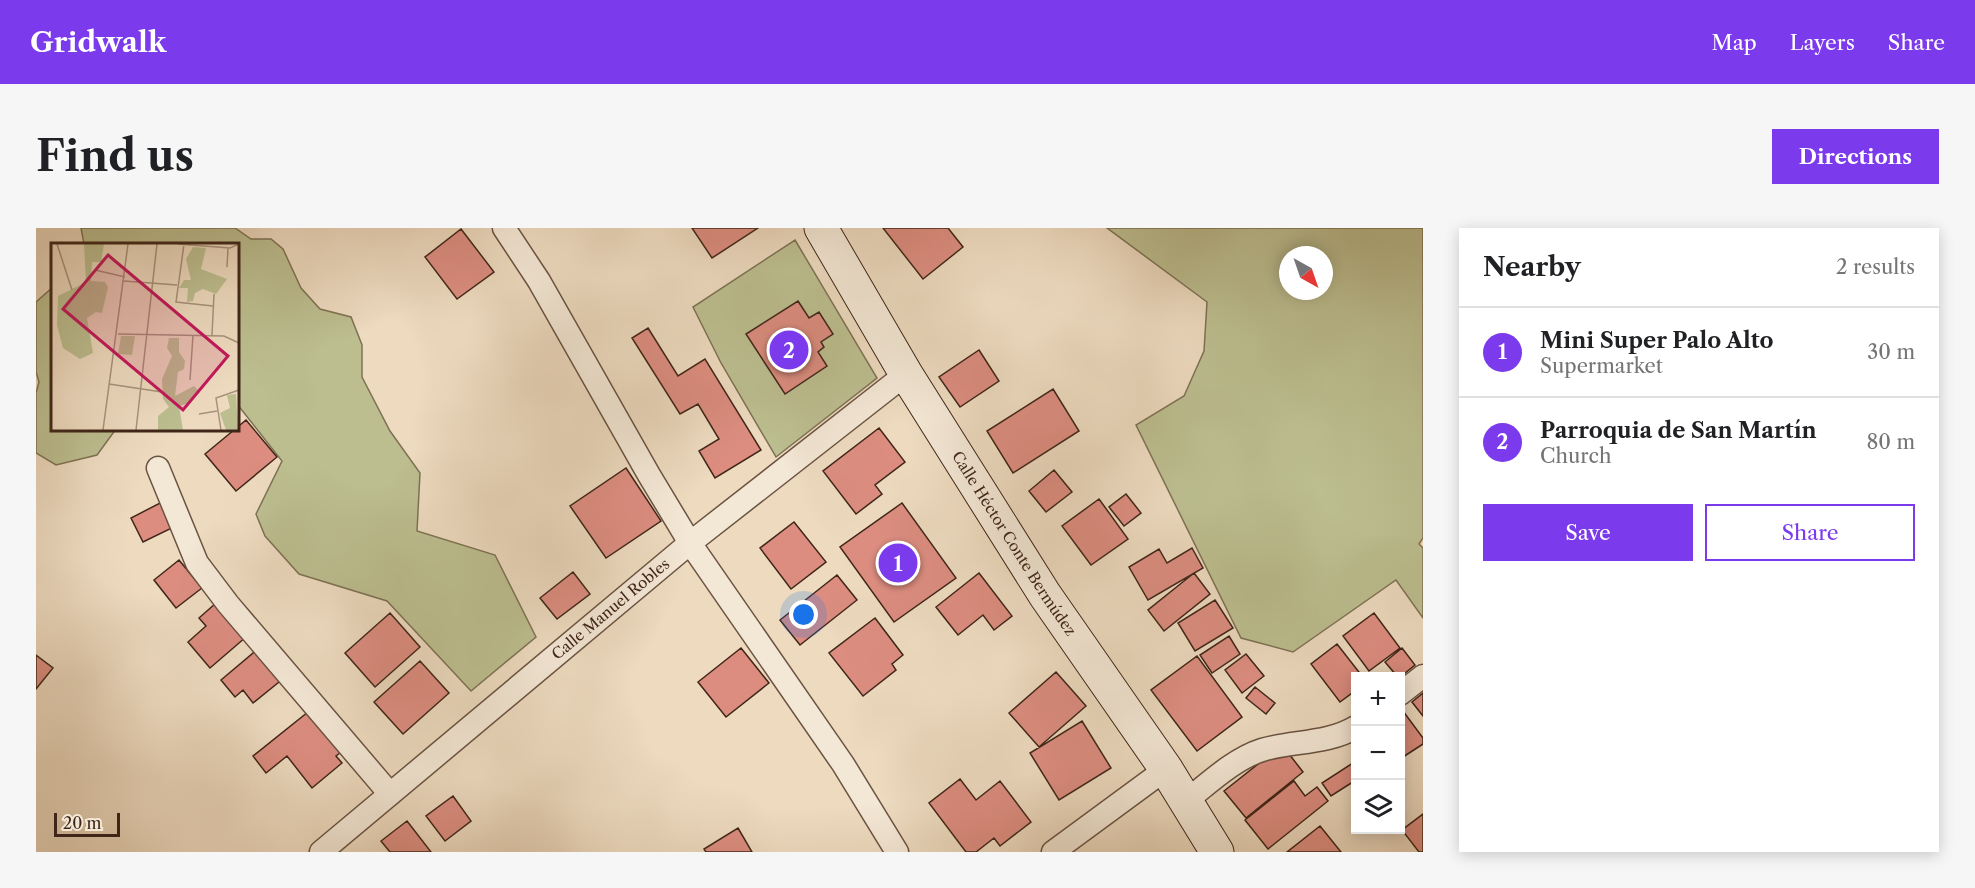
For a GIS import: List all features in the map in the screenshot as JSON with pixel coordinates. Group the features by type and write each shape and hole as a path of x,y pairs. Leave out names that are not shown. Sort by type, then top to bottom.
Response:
{"street":[{"path":"504,228 544,291 690,543 843,764 897,852"},
{"name":"Calle Héctor Conte Bermúdez","path":"821,228 906,374 1045,595 1166,769 1217,852"},
{"name":"Calle Manuel Robles","path":"321,852 690,543 906,374"},
{"path":"158,468 198,563 228,604 390,794"},
{"path":"1405,691 1423,676"},
{"path":"1186,801 1243,758 1260,751 1332,737 1351,730"},
{"path":"1053,852 1166,769"}],"green space":[{"path":"81,228 235,228 251,239 271,239 283,249 301,288 320,309 351,317 362,345 362,377 390,431 420,473 417,531 495,555 536,637 471,691 387,601 299,574 265,536 256,514 282,461 238,405 238,243 84,243"},
{"path":"1107,228 1423,228 1423,538 1419,544 1423,548 1423,618 1396,580 1293,652 1241,638 1136,425 1184,396 1204,351 1207,302"},
{"path":"795,240 877,378 776,457 721,363 693,307"},
{"path":"51,289 51,430 115,430 97,455 56,465 36,453 36,393 39,382 36,372 36,302"}],"building":[{"path":"692,228 758,228 712,258"},
{"path":"883,228 948,228 963,247 923,279"},
{"path":"461,229 494,272 457,299 425,257"},
{"path":"798,301 809,318 819,312 833,334 821,342 824,347 818,352 827,366 785,394 746,334"},
{"path":"648,328 678,376 705,359 761,450 715,478 699,451 719,439 698,404 680,414 632,338"},
{"path":"979,350 999,381 960,407 939,377"},
{"path":"1053,389 1079,431 1013,473 987,431"},
{"path":"246,420 277,457 236,491 205,454 234,430 238,430 238,427"},
{"path":"879,428 905,462 875,485 882,494 856,514 823,471"},
{"path":"626,468 661,521 606,558 570,506"},
{"path":"1054,470 1072,492 1046,512 1029,491"},
{"path":"1126,494 1141,513 1124,526 1109,507"},
{"path":"1099,499 1128,539 1091,565 1062,526"},
{"path":"164,501 176,526 143,542 131,518"},
{"path":"902,503 956,578 894,622 840,547"},
{"path":"794,522 826,562 791,589 760,548"},
{"path":"1192,548 1203,568 1148,600 1129,567 1159,549 1167,563"},
{"path":"179,560 202,588 176,608 154,580"},
{"path":"573,572 590,594 557,619 540,598"},
{"path":"979,573 1012,616 994,630 983,615 958,635 936,607"},
{"path":"1194,573 1210,594 1164,631 1148,610"},
{"path":"837,575 857,600 800,645 780,620"},
{"path":"1215,600 1233,628 1195,651 1178,623"},
{"path":"216,603 246,637 210,668 188,642 206,626 199,618"},
{"path":"390,613 420,647 375,687 345,653"},
{"path":"1374,613 1400,648 1369,671 1343,636"},
{"path":"875,618 903,655 892,664 896,670 863,696 829,653"},
{"path":"1229,636 1240,654 1212,673 1200,655"},
{"path":"1337,644 1359,672 1351,672 1351,694 1340,702 1311,664"},
{"path":"259,648 284,678 253,703 243,690 235,697 221,680"},
{"path":"741,648 769,683 726,717 698,682"},
{"path":"1402,648 1415,665 1405,673 1394,672 1385,662"},
{"path":"1246,654 1264,676 1242,693 1225,670"},
{"path":"36,655 53,668 36,689"},
{"path":"1197,656 1242,717 1197,751 1151,690"},
{"path":"420,661 449,693 403,734 374,702"},
{"path":"1056,672 1086,706 1039,747 1009,713"},
{"path":"1255,687 1275,703 1266,714 1246,698"},
{"path":"1423,693 1423,716 1412,702"},
{"path":"313,708 346,748 336,756 342,763 312,788 287,756 266,773 253,756"},
{"path":"1405,714 1423,738 1423,744 1405,756"},
{"path":"1082,721 1111,768 1059,800 1030,753"},
{"path":"1282,745 1303,772 1246,818 1224,791"},
{"path":"1351,764 1351,783 1331,796 1322,783"},
{"path":"960,779 976,800 1000,781 1031,822 1000,846 994,838 976,852 966,852 929,803"},
{"path":"1294,781 1305,796 1317,787 1328,801 1268,849 1245,820"},
{"path":"453,796 471,821 445,841 426,816"},
{"path":"1423,814 1423,852 1419,852 1405,834 1405,828"},
{"path":"407,821 431,852 390,852 381,841"},
{"path":"1320,826 1341,852 1287,852"},
{"path":"738,828 752,852 706,852 704,849"}],"place":[{"name":"Parroquia de San Martín","path":"789,350"},
{"name":"Mini Super Palo Alto","path":"898,563"}]}
